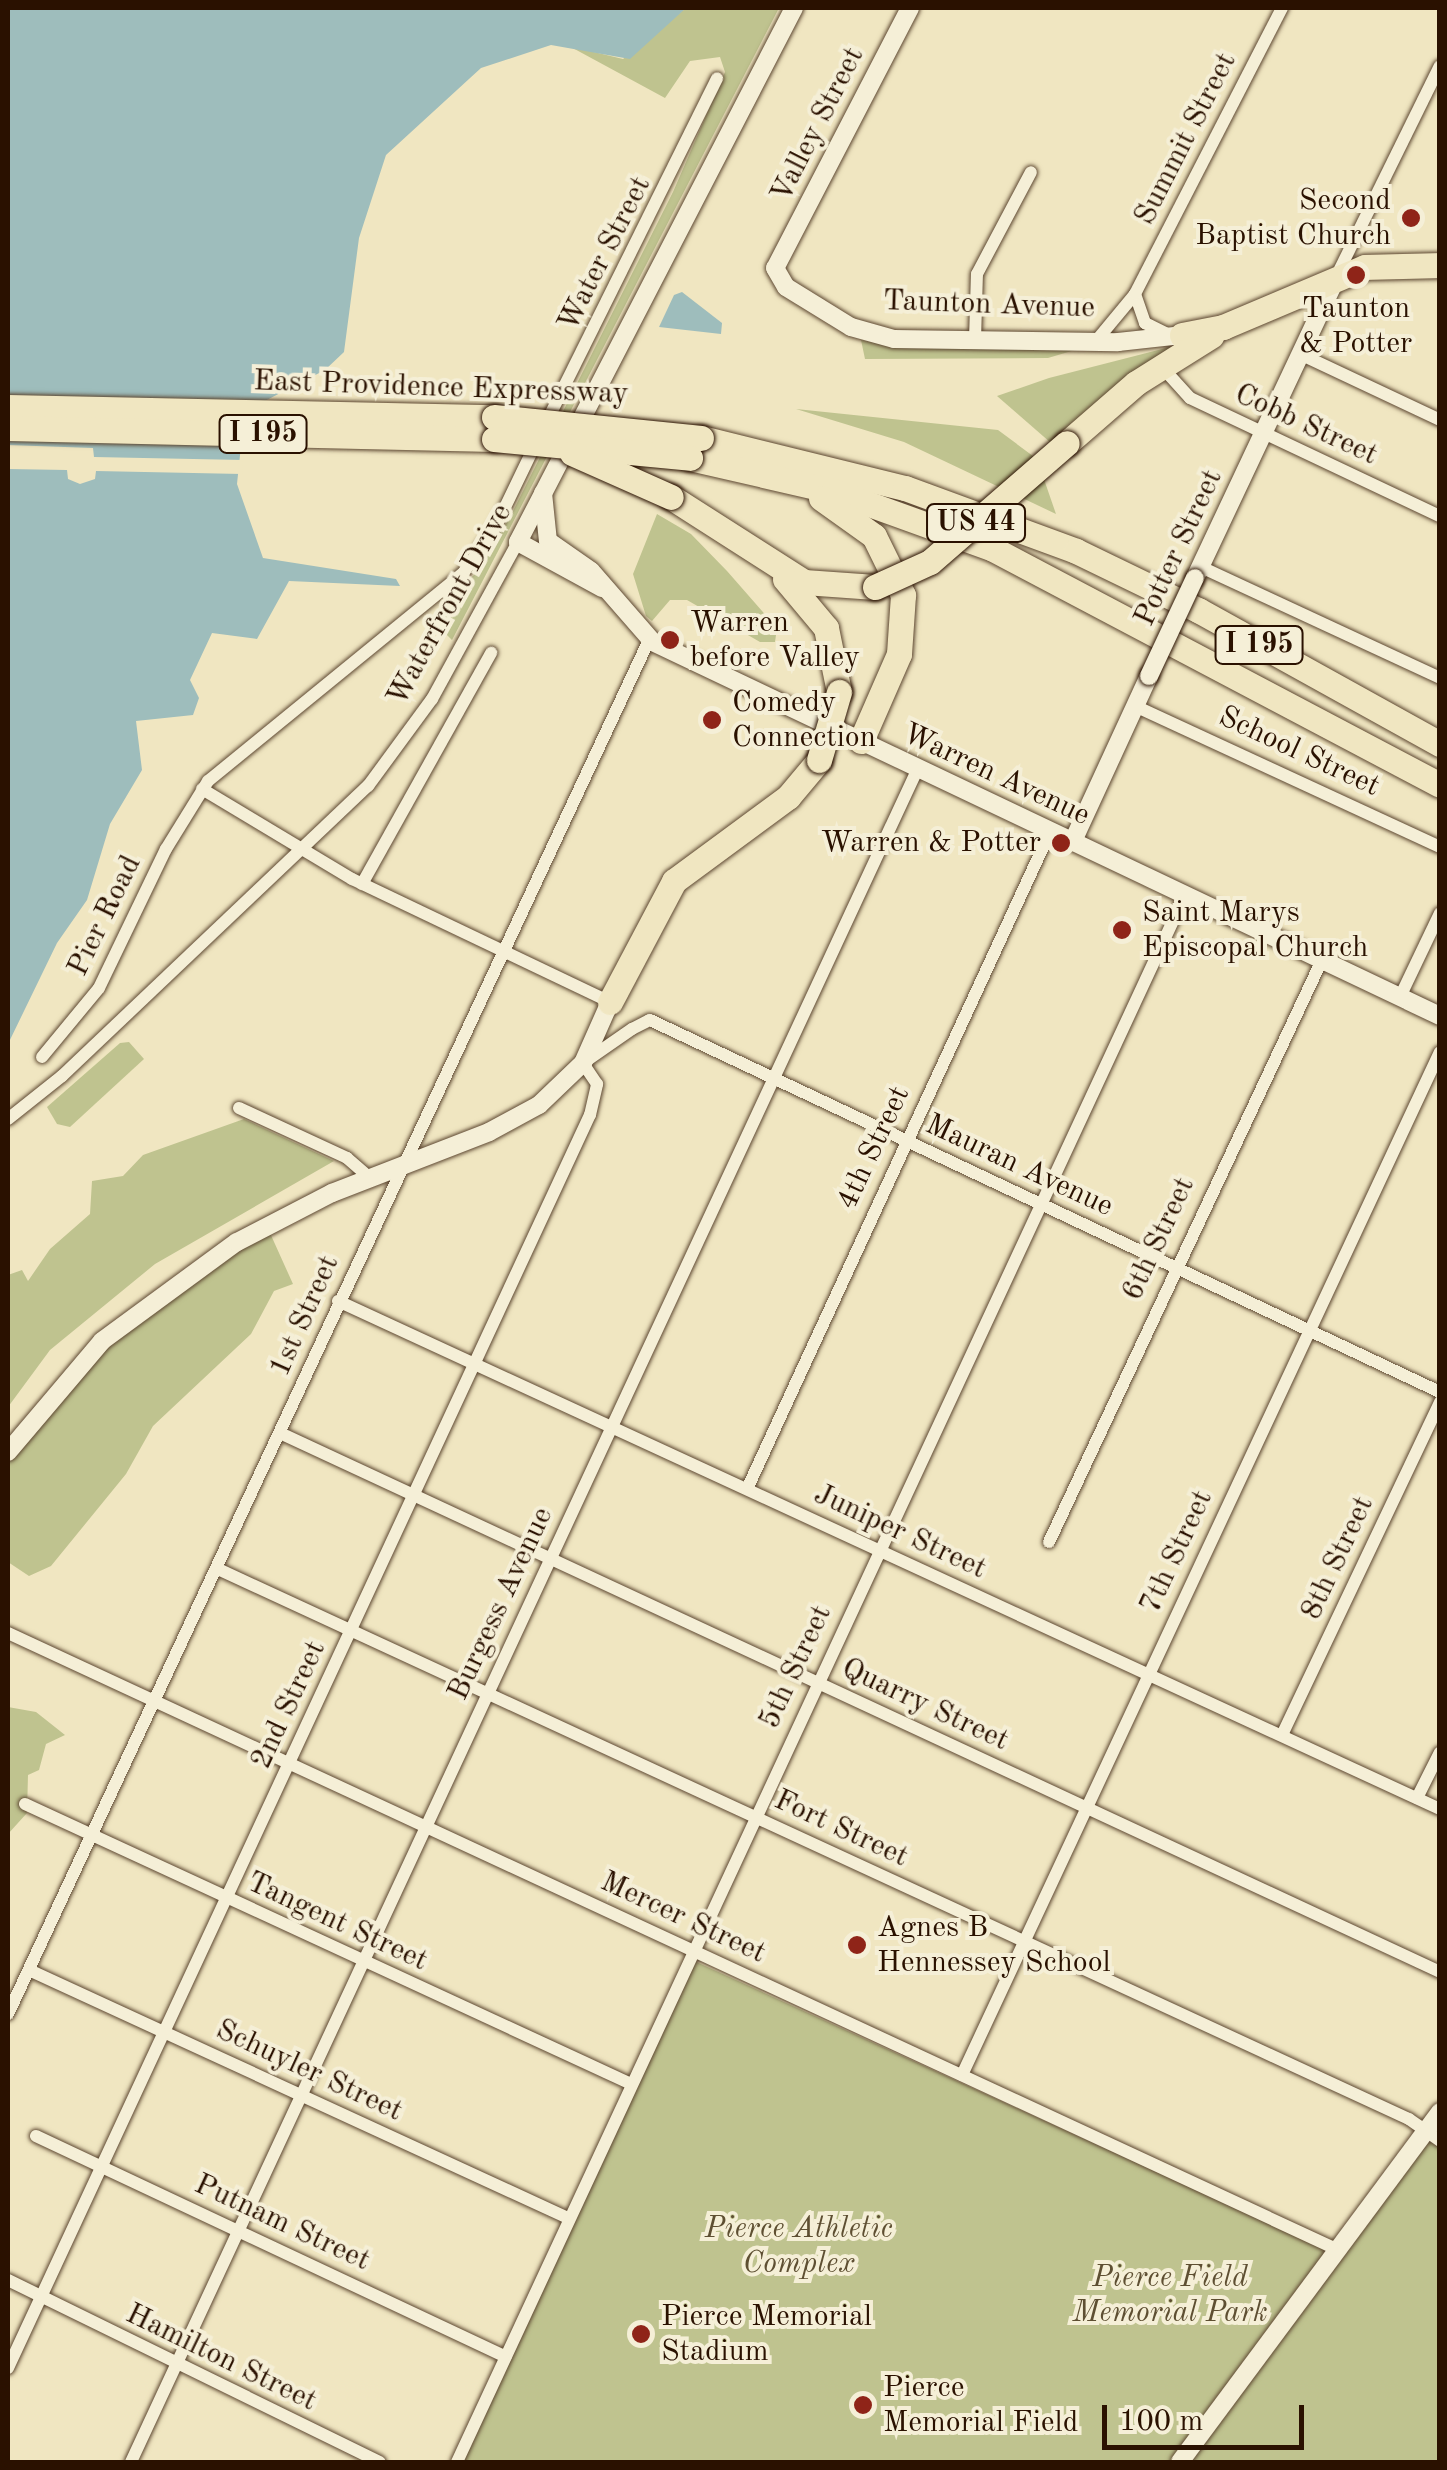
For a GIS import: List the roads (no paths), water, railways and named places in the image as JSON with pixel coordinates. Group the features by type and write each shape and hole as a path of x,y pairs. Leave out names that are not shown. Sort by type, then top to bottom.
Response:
{"highway":[{"name":"Taunton Avenue","path":"1161,366 1223,327 1335,280 1374,266 1440,265"},
{"name":"Taunton Avenue","path":"1182,335 1223,327"},
{"name":"US 44","path":"494,439 584,456 672,496 742,545 816,586 875,587 930,562 1161,366"},
{"name":"I 195","path":"8,406 25,421"},
{"name":"East Providence Expressway","path":"25,421 551,420 904,488 1076,551 1186,604 1440,744"},
{"name":"East Providence Expressway","path":"25,421 696,448 747,469 902,514 1017,560 1440,785"},
{"path":"747,469 849,515 874,536 896,570 904,603 902,643 860,741"},
{"path":"610,1002 674,881 796,791 819,760 838,692 836,660 821,619 794,587 742,545"}],"main road":[{"name":"Waterfront Drive","path":"518,542 794,8"},
{"name":"Valley Street","path":"775,268 910,8"},
{"name":"Taunton Avenue","path":"775,268 796,298 861,331 894,339 1096,341 1182,335"},
{"name":"Potter Street","path":"1074,841 1335,280"},
{"path":"543,493 545,534 556,549"},
{"path":"518,542 556,549"},
{"path":"518,542 607,590"},
{"name":"Warren Avenue","path":"556,549 607,590 648,640 1440,1016"},
{"path":"8,1452 62,1383 147,1303 253,1233 368,1177 516,1118 584,1063 610,1002"},
{"path":"1180,2462 1336,2250 1432,2135 1440,2112"}],"street":[{"name":"Summit Street","path":"1096,341 1134,294 1282,8"},
{"path":"1335,280 1440,66"},
{"name":"Water Street","path":"202,789 230,758 446,588 477,556 717,78"},
{"path":"975,340 977,274 1032,172"},
{"path":"1134,294 1144,323 1182,335"},
{"path":"1300,354 1440,420"},
{"name":"Cobb Street","path":"1161,366 1183,394 1440,516"},
{"name":"Waterfront Drive","path":"8,1119 62,1076 368,786 418,722 518,542"},
{"path":"1198,572 1440,678"},
{"name":"1st Street","path":"8,2014 648,640"},
{"path":"362,884 491,653"},
{"name":"School Street","path":"1136,706 1440,847"},
{"name":"Burgess Avenue","path":"130,2462 918,768"},
{"path":"202,789 362,884 610,1002"},
{"name":"Pier Road","path":"42,1057 99,988 202,789"},
{"name":"4th Street","path":"747,1490 904,1141 1052,830"},
{"name":"5th Street","path":"457,2462 752,1816 1185,895"},
{"path":"1400,997 1440,913"},
{"name":"6th Street","path":"1049,1542 1174,1264 1322,960"},
{"name":"Mauran Avenue","path":"584,1063 650,1020 904,1141 1308,1324 1440,1392"},
{"name":"7th Street","path":"962,2074 1308,1324 1440,1052"},
{"name":"2nd Street","path":"8,2368 590,1115 596,1084 584,1063"},
{"path":"240,1108 347,1158 368,1177"},
{"name":"Juniper Street","path":"338,1301 475,1360 747,1490 1440,1809"},
{"name":"8th Street","path":"1282,1735 1440,1402"},
{"name":"Quarry Street","path":"280,1434 1440,1972"},
{"name":"Fort Street","path":"218,1569 1432,2135"},
{"name":"Mercer Street","path":"8,1633 1336,2250"},
{"path":"1417,1798 1440,1752"},
{"name":"Tangent Street","path":"25,1804 629,2083"},
{"name":"Schuyler Street","path":"30,1970 568,2218"},
{"name":"Putnam Street","path":"36,2136 506,2357"},
{"name":"Hamilton Street","path":"8,2280 40,2299 380,2462"}],"water":[{"path":"8,8 686,8 630,59 551,45 481,68 386,155 359,238 344,352 325,370 257,405 242,436 237,484 263,558 396,579 400,586 289,581 257,639 212,633 190,680 199,698 193,715 136,721 142,770 110,824 87,900 57,943 8,1044"},
{"path":"682,292 722,323 721,334 659,327 674,295"}],"place":[{"name":"Second Baptist Church","path":"1411,218"},
{"name":"Taunton & Potter","path":"1356,275"},
{"name":"Warren before Valley","path":"670,640"},
{"name":"Comedy Connection","path":"712,720"},
{"name":"Warren & Potter","path":"1061,843"},
{"name":"Saint Marys Episcopal Church","path":"1122,930"},
{"name":"Agnes B Hennessey School","path":"857,1945"},
{"name":"Pierce Memorial Stadium","path":"641,2334"},
{"name":"Pierce Memorial Field","path":"863,2405"}],"park label":[{"name":"Pierce Athletic Complex","path":"799,2246"},
{"name":"Pierce Field Memorial Park","path":"1170,2295"}]}
